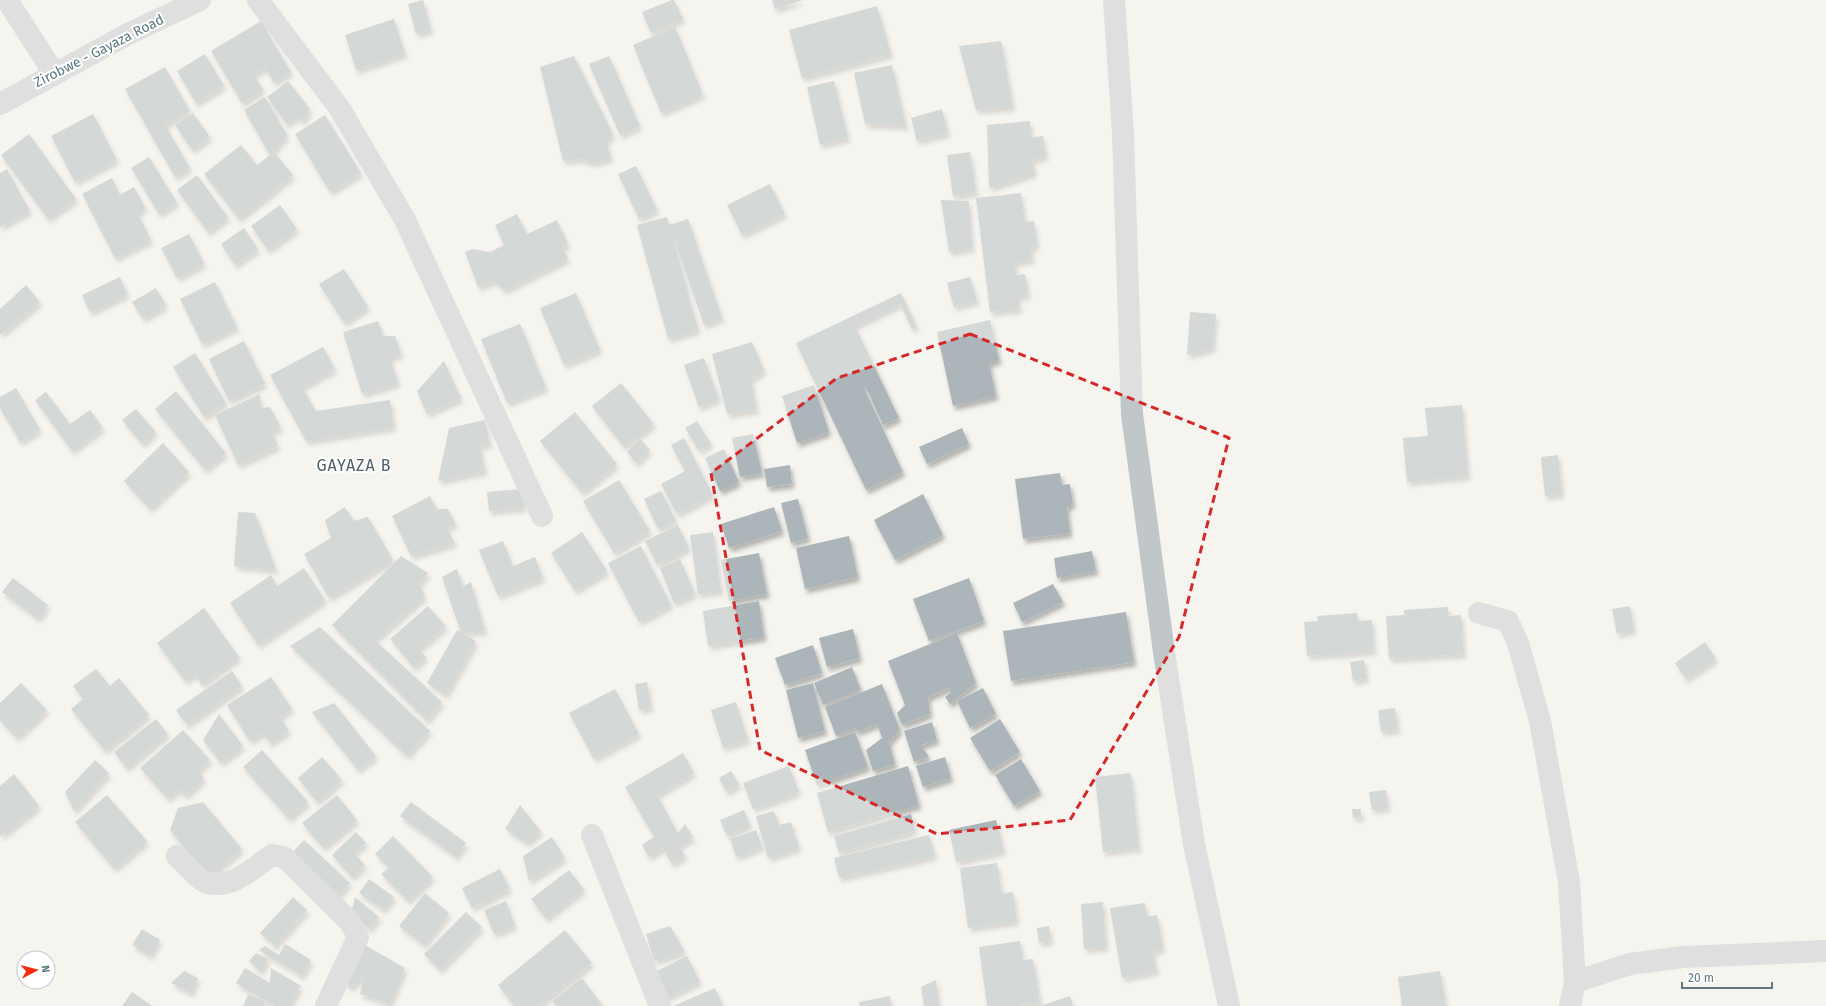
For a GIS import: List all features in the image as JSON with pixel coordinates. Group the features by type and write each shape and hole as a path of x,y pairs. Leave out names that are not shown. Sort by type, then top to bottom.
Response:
{"street":[{"path":"7,0 54,73"},
{"name":"Zirobwe - Gayaza Road","path":"0,104 54,73 128,34 200,0"},
{"path":"258,0 340,109 405,220 542,516"},
{"path":"1114,0 1123,134 1132,414 1164,652 1194,844 1229,1006"},
{"path":"1479,613 1508,621 1518,643 1540,721 1569,882 1575,982 1570,1006"},
{"path":"592,835 660,1006"},
{"path":"177,856 204,882 223,885 238,879 272,855 284,857 351,923 358,937 326,1006"},
{"path":"1575,982 1630,964 1683,957 1826,951"}],"highlighted area":[{"path":"970,334 1229,438 1179,637 1070,820 937,834 760,750 711,473 837,378"}],"building":[{"path":"423,0 431,30 416,34 408,4"},
{"path":"674,0 683,19 651,33 642,12"},
{"path":"772,0 803,0 775,9"},
{"path":"877,6 891,54 802,78 789,30"},
{"path":"394,19 405,54 356,70 345,35"},
{"path":"261,21 291,72 274,83 265,68 254,74 263,90 242,103 211,51"},
{"path":"675,27 703,95 661,113 633,45"},
{"path":"1001,41 1013,107 976,110 959,46"},
{"path":"205,54 224,86 196,103 177,71"},
{"path":"574,56 613,134 606,142 611,158 592,163 582,159 563,161 540,67"},
{"path":"609,56 640,126 620,135 589,64"},
{"path":"892,65 906,126 865,124 854,73"},
{"path":"165,67 190,111 165,125 190,168 175,177 125,89"},
{"path":"288,81 310,109 303,121 296,117 287,124 267,97"},
{"path":"834,81 848,138 820,145 807,87"},
{"path":"265,97 287,135 270,155 244,110"},
{"path":"942,109 948,133 917,141 911,118"},
{"path":"193,113 210,137 192,150 175,125"},
{"path":"93,114 117,160 75,182 51,136"},
{"path":"325,115 361,173 330,192 295,134"},
{"path":"1030,121 1031,138 1043,136 1046,156 1032,160 1035,173 989,188 987,125"},
{"path":"29,134 76,199 48,219 1,155"},
{"path":"241,145 257,165 274,152 293,175 239,219 204,174"},
{"path":"970,152 976,193 953,196 947,155"},
{"path":"149,157 177,203 159,214 131,168"},
{"path":"636,166 657,210 639,219 618,174"},
{"path":"7,169 30,211 0,227 0,173"},
{"path":"197,175 228,217 208,232 177,190"},
{"path":"112,178 120,195 134,187 145,207 138,214 151,240 115,258 82,194"},
{"path":"770,184 785,214 742,235 727,205"},
{"path":"1021,193 1025,222 1034,221 1037,246 1031,247 1032,260 1015,262 1016,275 1025,274 1028,295 1018,297 1020,309 990,312 976,198"},
{"path":"941,200 969,201 972,248 949,252"},
{"path":"280,205 297,229 268,250 251,226"},
{"path":"517,214 527,234 557,220 568,244 562,247 568,259 505,290 494,281 478,287 465,252 472,249 490,252 504,245 495,225"},
{"path":"667,217 669,225 688,219 722,318 704,325 671,230 698,330 668,339 637,225"},
{"path":"244,228 258,249 235,265 221,244"},
{"path":"189,234 204,264 177,278 161,248"},
{"path":"344,269 368,307 344,323 319,284"},
{"path":"120,277 127,294 90,312 82,295"},
{"path":"970,277 977,301 954,307 947,283"},
{"path":"215,282 237,327 202,344 180,299"},
{"path":"26,285 40,302 0,335 0,309"},
{"path":"156,288 166,305 143,319 132,302"},
{"path":"576,293 600,350 564,365 540,308"},
{"path":"901,293 917,327 912,329 900,304 855,326 899,418 883,425 866,387 864,388 903,472 866,490 796,343"},
{"path":"1190,312 1216,314 1213,348 1187,355"},
{"path":"990,320 999,360 989,363 996,396 953,406 937,332"},
{"path":"378,321 383,336 395,336 401,354 390,358 398,383 362,394 343,332"},
{"path":"520,324 546,388 507,403 481,339"},
{"path":"244,341 265,384 229,401 209,359"},
{"path":"752,342 764,371 751,379 757,410 727,414 712,354"},
{"path":"323,347 335,369 302,387 316,411 390,400 394,427 306,441 270,375"},
{"path":"195,353 226,403 204,417 173,367"},
{"path":"704,358 719,399 699,407 684,365"},
{"path":"444,361 461,398 427,414 417,391"},
{"path":"621,383 654,424 624,447 592,406"},
{"path":"814,385 829,432 797,443 782,396"},
{"path":"16,388 40,430 20,442 0,408 0,397"},
{"path":"176,391 226,453 205,470 155,409"},
{"path":"46,392 70,424 90,410 103,428 72,451 35,400"},
{"path":"260,394 261,408 270,407 281,428 272,432 278,446 238,465 215,415"},
{"path":"1462,405 1468,476 1407,482 1403,438 1428,436 1425,408"},
{"path":"136,409 156,432 142,444 122,420"},
{"path":"575,412 617,464 582,493 540,441"},
{"path":"485,420 490,444 480,446 485,471 438,481 449,428"},
{"path":"697,421 711,444 699,451 685,428"},
{"path":"962,428 969,444 927,464 919,447"},
{"path":"753,434 762,473 740,477 732,438"},
{"path":"684,438 713,495 677,514 661,484 685,471 671,445"},
{"path":"640,439 650,450 636,463 627,452"},
{"path":"163,443 189,472 150,509 124,481"},
{"path":"724,449 739,482 720,491 705,458"},
{"path":"1558,455 1562,494 1545,496 1541,457"},
{"path":"790,465 792,484 767,487 764,469"},
{"path":"1060,473 1062,485 1070,484 1073,505 1067,506 1070,533 1023,539 1015,479"},
{"path":"619,480 650,531 614,553 583,501"},
{"path":"522,489 524,508 489,511 487,492"},
{"path":"661,491 676,521 658,529 644,499"},
{"path":"923,494 943,535 895,560 874,520"},
{"path":"430,496 437,509 448,509 456,525 446,527 455,543 411,556 392,516"},
{"path":"798,499 808,538 791,543 781,503"},
{"path":"345,507 354,521 368,517 393,560 329,598 304,554 331,538 325,520"},
{"path":"774,507 782,531 729,548 721,524"},
{"path":"238,512 255,513 276,570 234,566"},
{"path":"678,525 689,548 657,565 645,541"},
{"path":"582,532 607,571 575,591 551,553"},
{"path":"713,532 721,591 698,594 690,535"},
{"path":"849,536 858,577 805,589 796,548"},
{"path":"503,541 513,566 535,557 543,578 498,596 479,550"},
{"path":"641,546 671,605 639,622 608,563"},
{"path":"1092,551 1096,571 1057,578 1054,558"},
{"path":"759,553 767,594 729,601 721,560"},
{"path":"401,556 428,573 419,584 425,596 375,640 442,702 427,721 332,625"},
{"path":"680,559 695,594 674,603 660,568"},
{"path":"304,568 325,600 258,645 230,603 271,575 277,586"},
{"path":"457,569 463,586 471,582 485,631 461,633 442,577"},
{"path":"13,578 48,605 38,619 2,592"},
{"path":"969,578 984,621 929,641 913,599"},
{"path":"1053,584 1063,602 1022,622 1013,603"},
{"path":"759,601 764,637 708,646 703,611"},
{"path":"428,606 446,626 419,649 426,657 414,668 390,639"},
{"path":"1630,606 1634,630 1617,634 1612,609"},
{"path":"1448,607 1448,616 1461,615 1464,654 1389,659 1386,616 1404,615 1404,610"},
{"path":"204,608 239,657 202,685 195,674 185,681 157,643"},
{"path":"1126,612 1134,662 1011,681 1003,631"},
{"path":"1357,613 1358,621 1372,620 1374,651 1307,656 1304,622 1318,621 1317,616"},
{"path":"320,627 430,731 407,756 290,646"},
{"path":"853,629 860,658 827,667 819,638"},
{"path":"457,630 476,641 446,695 427,683"},
{"path":"957,633 976,683 950,704 945,697 951,692 949,688 928,697 930,714 902,725 897,713 905,705 888,661"},
{"path":"1705,642 1716,659 1686,679 1675,663"},
{"path":"813,645 822,673 785,685 775,658"},
{"path":"1364,660 1367,678 1353,681 1350,662"},
{"path":"852,667 861,690 823,705 814,683"},
{"path":"96,669 110,686 119,678 149,715 105,751 71,709 83,699 73,686"},
{"path":"232,671 242,686 187,725 176,710"},
{"path":"271,677 292,709 280,717 289,731 270,743 263,733 250,741 227,705"},
{"path":"647,682 651,708 639,710 635,684"},
{"path":"21,683 47,710 17,738 0,721 0,703"},
{"path":"813,683 825,731 798,738 786,690"},
{"path":"882,684 900,730 889,742 895,764 873,771 866,750 882,738 877,724 857,732 856,728 836,736 825,707"},
{"path":"983,688 996,714 970,728 957,701"},
{"path":"615,689 639,734 594,759 569,713"},
{"path":"736,702 748,740 723,748 711,710"},
{"path":"334,703 376,756 358,770 312,712"},
{"path":"1395,708 1398,730 1381,732 1378,710"},
{"path":"219,714 243,746 221,763 203,740"},
{"path":"156,719 168,734 126,768 114,752"},
{"path":"1000,719 1020,752 990,771 970,738"},
{"path":"932,722 937,740 921,745 929,757 914,762 904,731"},
{"path":"183,730 210,760 198,771 204,779 185,796 179,789 168,799 140,768"},
{"path":"855,732 868,767 817,785 805,750"},
{"path":"262,750 308,802 289,819 243,767"},
{"path":"683,753 694,773 657,795 678,833 685,824 693,838 679,846 685,856 672,864 663,848 649,857 642,845 654,837 625,787"},
{"path":"322,757 342,780 317,802 298,778"},
{"path":"945,757 951,778 923,787 916,766"},
{"path":"1021,759 1040,791 1014,806 995,775"},
{"path":"95,760 109,773 74,811 65,792"},
{"path":"789,766 799,792 753,809 743,783"},
{"path":"908,766 919,805 828,832 817,793"},
{"path":"731,771 739,785 726,792 719,778"},
{"path":"1131,773 1139,848 1103,852 1095,777"},
{"path":"14,774 39,806 0,837 0,786"},
{"path":"1386,790 1388,808 1372,810 1369,792"},
{"path":"107,795 147,841 114,869 75,822"},
{"path":"337,795 357,820 323,848 302,823"},
{"path":"203,802 242,849 208,877 170,830 178,808"},
{"path":"411,802 466,843 456,857 400,816"},
{"path":"520,805 541,832 527,843 505,829"},
{"path":"1352,809 1361,809 1361,817 1353,818"},
{"path":"744,810 750,825 727,836 720,820"},
{"path":"774,811 779,825 791,822 799,848 768,858 756,816"},
{"path":"911,814 915,831 839,853 834,836"},
{"path":"996,820 1004,851 956,862 949,830"},
{"path":"756,830 762,847 736,857 730,839"},
{"path":"356,832 366,843 354,853 365,865 352,877 332,855"},
{"path":"929,835 935,856 839,878 834,858"},
{"path":"393,836 433,877 408,901 381,874 389,868 375,854"},
{"path":"552,837 565,858 529,881 523,856"},
{"path":"304,840 350,883 338,896 292,853"},
{"path":"997,863 1002,894 1013,892 1017,921 968,928 960,868"},
{"path":"500,869 510,889 472,908 462,888"},
{"path":"569,870 584,889 546,919 531,899"},
{"path":"369,879 394,897 384,910 359,893"},
{"path":"425,893 449,913 424,945 399,926"},
{"path":"293,897 307,910 275,946 260,933"},
{"path":"355,897 379,917 370,929 351,913"},
{"path":"506,901 515,926 494,934 484,910"},
{"path":"1103,902 1106,947 1084,949 1081,904"},
{"path":"1145,903 1147,917 1157,915 1163,949 1153,951 1157,971 1122,978 1110,908"},
{"path":"466,912 482,927 440,970 424,954"},
{"path":"670,926 685,952 654,961 646,934"},
{"path":"1049,926 1051,941 1039,943 1037,928"},
{"path":"142,929 160,940 150,956 132,945"},
{"path":"565,930 592,963 539,1006 514,1006 498,985"},
{"path":"1020,941 1023,960 1033,959 1040,1003 1018,1006 987,1006 979,947"},
{"path":"285,944 311,960 302,976 259,950 265,946 279,955"},
{"path":"363,944 405,968 390,1004 360,994 364,976 351,988 343,981"},
{"path":"256,953 268,959 261,972 249,961"},
{"path":"687,956 700,981 666,998 653,973"},
{"path":"245,968 270,983 271,968 301,986 289,1006 275,1006 236,983"},
{"path":"184,971 198,978 191,993 171,983"},
{"path":"1440,971 1446,1006 1402,1006 1398,977"},
{"path":"582,978 603,1006 556,1006 552,1001"},
{"path":"936,980 939,1006 924,1006 921,987"},
{"path":"715,988 723,1006 673,1006"},
{"path":"132,992 152,1006 122,1006"},
{"path":"248,994 266,1002 264,1006 243,1006"},
{"path":"890,996 891,1006 860,1006 859,1002"},
{"path":"1070,996 1073,1006 1040,1006"}],"district":[{"name":"GAYAZA B","path":"354,465"}]}
